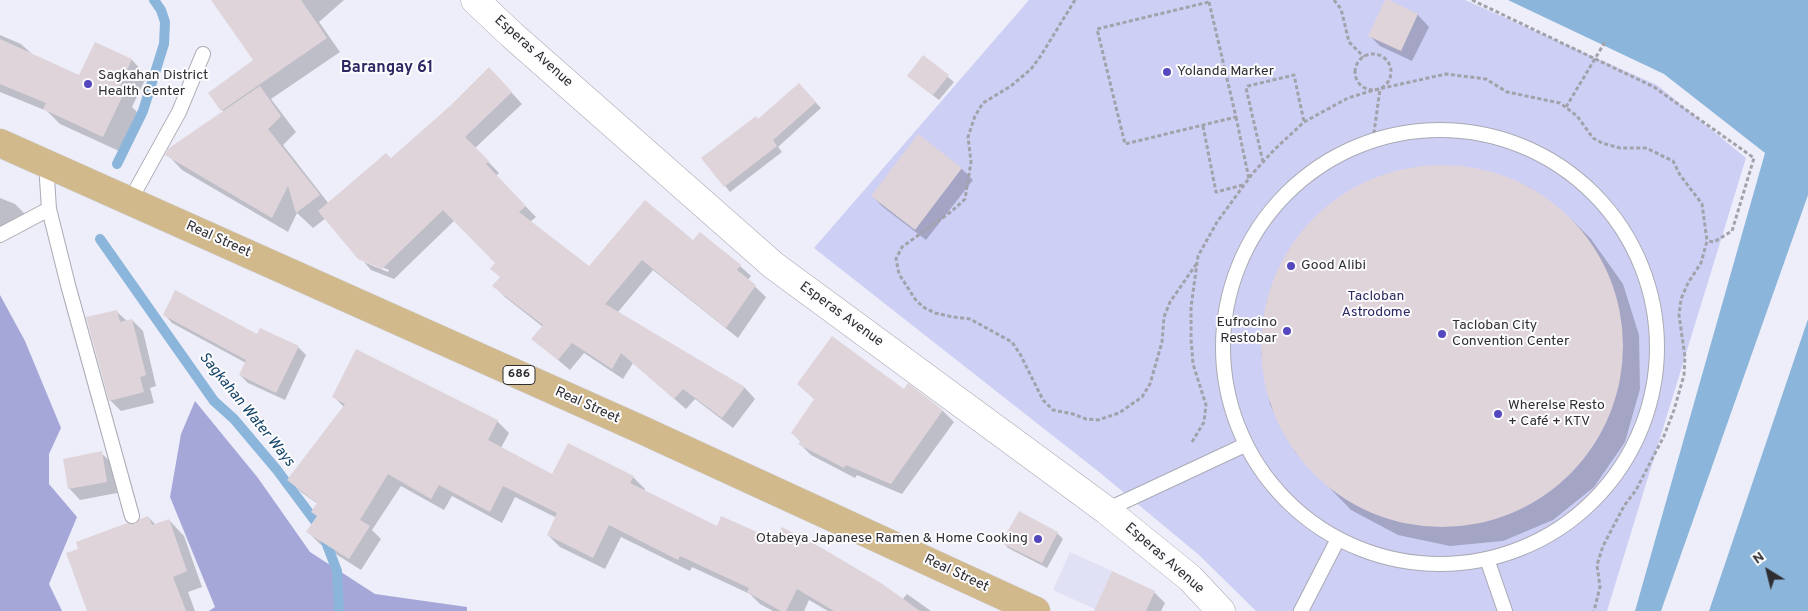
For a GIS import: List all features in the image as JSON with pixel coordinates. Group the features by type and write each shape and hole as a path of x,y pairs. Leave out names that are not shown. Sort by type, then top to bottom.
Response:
{"main road":[{"name":"Real Street","path":"0,144 649,433 1002,604 1036,611"}],"street":[{"name":"Esperas Avenue","path":"475,0 512,35 773,265 1106,510 1190,578 1221,611"}],"lane":[{"path":"132,202 137,188 179,112 203,54"},
{"path":"1442,129 1478,132 1512,141 1543,155 1573,174 1599,198 1621,225 1638,256 1650,288 1656,323 1657,358 1652,393 1644,418 1626,458 1606,487 1580,512 1552,532 1520,548 1487,558 1449,564 1411,562 1373,554 1338,540 1310,522 1284,499 1262,474 1245,445 1232,413 1224,380 1222,347 1225,312 1233,279 1246,248 1264,219 1286,193 1312,171 1341,153 1373,140 1407,132 1442,129"},
{"path":"46,164 49,208 132,516"},
{"path":"0,235 49,208"},
{"path":"1106,510 1245,445"},
{"path":"1301,611 1338,540"},
{"path":"1487,558 1505,611"}],"path":[{"path":"1074,0 1040,58 1031,69 1011,86 983,103 975,116 968,138 971,162 965,199 952,212 902,247 896,260 899,274 915,299 923,307 935,313 953,318 970,319 1012,342 1043,400 1053,410 1074,414 1086,419 1098,420 1119,414 1142,397 1150,384 1157,366 1162,342 1164,316 1170,302 1185,278 1198,262"},
{"path":"1334,0 1341,9 1350,42 1364,57"},
{"path":"1472,0 1654,87 1754,158 1732,231 1714,242 1707,241"},
{"path":"1236,117 1125,144 1097,29 1209,2 1236,117 1249,179"},
{"path":"1566,107 1605,42"},
{"path":"1188,448 1204,422 1206,406 1193,364 1191,339 1191,307 1198,256 1217,222 1244,185 1274,150 1304,122 1348,98 1374,90 1385,86 1391,76 1389,64 1376,54 1364,57 1356,66 1356,78 1363,87 1374,90 1446,74 1486,79 1507,92 1560,103 1577,116 1593,138 1602,144 1620,148 1646,148 1673,162 1680,175 1702,204 1707,241 1701,263 1681,299 1679,316 1685,356 1684,376 1674,410 1664,436 1636,490 1624,506 1603,546 1597,565 1600,587 1594,611"},
{"path":"1263,163 1246,88 1248,86 1294,75 1304,122"},
{"path":"1373,140 1380,89"},
{"path":"1203,126 1216,192 1244,185"}],"shaded area":[{"path":"1508,0 1808,0 1808,611 1635,611 1765,153 1664,74"},
{"path":"0,295 25,341 61,428 49,454 49,484 77,517 49,584 62,611 0,611"},
{"path":"195,401 258,478 310,552 375,594 467,607 467,611 209,611 215,607 170,497 181,434"},
{"path":"1070,552 1112,571 1095,609 1053,590"}],"green space":[{"name":"Tacloban Astrodome","path":"1029,0 1465,0 1657,85 1746,158 1607,611 1256,611 1199,555 1099,472 814,248"}],"pier":[{"path":"1808,195 1808,319 1709,611 1661,611"}],"building":[{"path":"211,0 301,0 327,38 221,111 208,93 253,60"},
{"path":"1385,0 1389,0 1418,14 1401,51 1368,36"},
{"name":"Sagkahan District Health Center","path":"0,39 79,75 95,42 132,59 117,93 123,95 103,137 43,109 46,103 0,84"},
{"path":"923,55 949,75 933,95 907,76"},
{"path":"489,67 512,92 465,137 489,161 486,164 526,206 519,212 589,266 645,200 693,240 700,232 741,265 737,270 756,285 726,328 642,260 605,304 745,387 722,418 683,389 674,399 621,353 612,369 572,343 558,360 531,339 543,325 492,286 500,277 490,269 495,263 443,210 382,269 358,259 318,211 386,153 391,158 450,106"},
{"path":"799,83 816,102 773,140 777,146 724,187 701,158 756,116 758,119"},
{"path":"260,86 281,116 268,129 320,195 296,213 288,186 272,218 165,155 169,148"},
{"path":"918,134 962,168 915,230 871,196"},
{"name":"Tacloban City Convention Center","path":"1442,165 1477,169 1511,179 1542,196 1570,218 1592,246 1609,277 1619,311 1623,346 1619,381 1609,415 1592,446 1570,474 1542,496 1511,513 1477,523 1442,527 1407,523 1373,513 1342,496 1314,474 1292,446 1275,415 1265,381 1261,346 1265,311 1275,277 1292,246 1314,218 1342,196 1373,179 1407,169"},
{"path":"175,290 257,334 260,328 299,346 276,393 239,375 246,360 163,315"},
{"path":"117,310 120,322 132,319 146,375 140,377 144,392 109,401 86,317"},
{"path":"832,336 904,389 908,383 943,410 891,484 846,465 844,468 798,444 801,441 791,433 814,399 797,384"},
{"path":"356,349 498,420 488,440 552,474 568,443 634,476 630,483 717,526 721,516 775,540 782,527 881,583 920,611 834,611 797,589 786,611 781,611 747,592 749,588 680,556 678,560 609,525 593,558 547,535 557,513 503,486 490,512 439,485 431,499 388,474 360,520 370,526 349,559 306,532 317,516 311,512 317,503 287,480 345,404 332,397"},
{"path":"102,451 107,482 68,489 63,459"},
{"path":"1019,511 1058,532 1042,563 1001,543"},
{"path":"148,516 152,525 169,519 187,571 173,577 186,611 87,611 66,553 78,549 76,542 127,523 135,524 140,519"},
{"path":"1112,571 1155,591 1146,611 1094,611"}],"waterway":[{"name":"Sagkahan Water Ways","path":"117,164 143,111 164,44 165,22 161,10 154,0"},
{"name":"Sagkahan Water Ways","path":"100,239 214,401 234,419 277,470 321,529 337,571 339,611"}],"place":[{"name":"Yolanda Marker","path":"1167,72"},
{"name":"Sagkahan District Health Center","path":"88,84"},
{"name":"Good Alibi","path":"1291,266"},
{"name":"Eufrocino Restobar","path":"1287,331"},
{"name":"Tacloban City Convention Center","path":"1442,334"},
{"name":"Wherelse Resto + Café + KTV","path":"1498,414"},
{"name":"Otabeya Japanese Ramen & Home Cooking","path":"1038,539"}],"district":[{"name":"Barangay 61","path":"387,69"}]}
